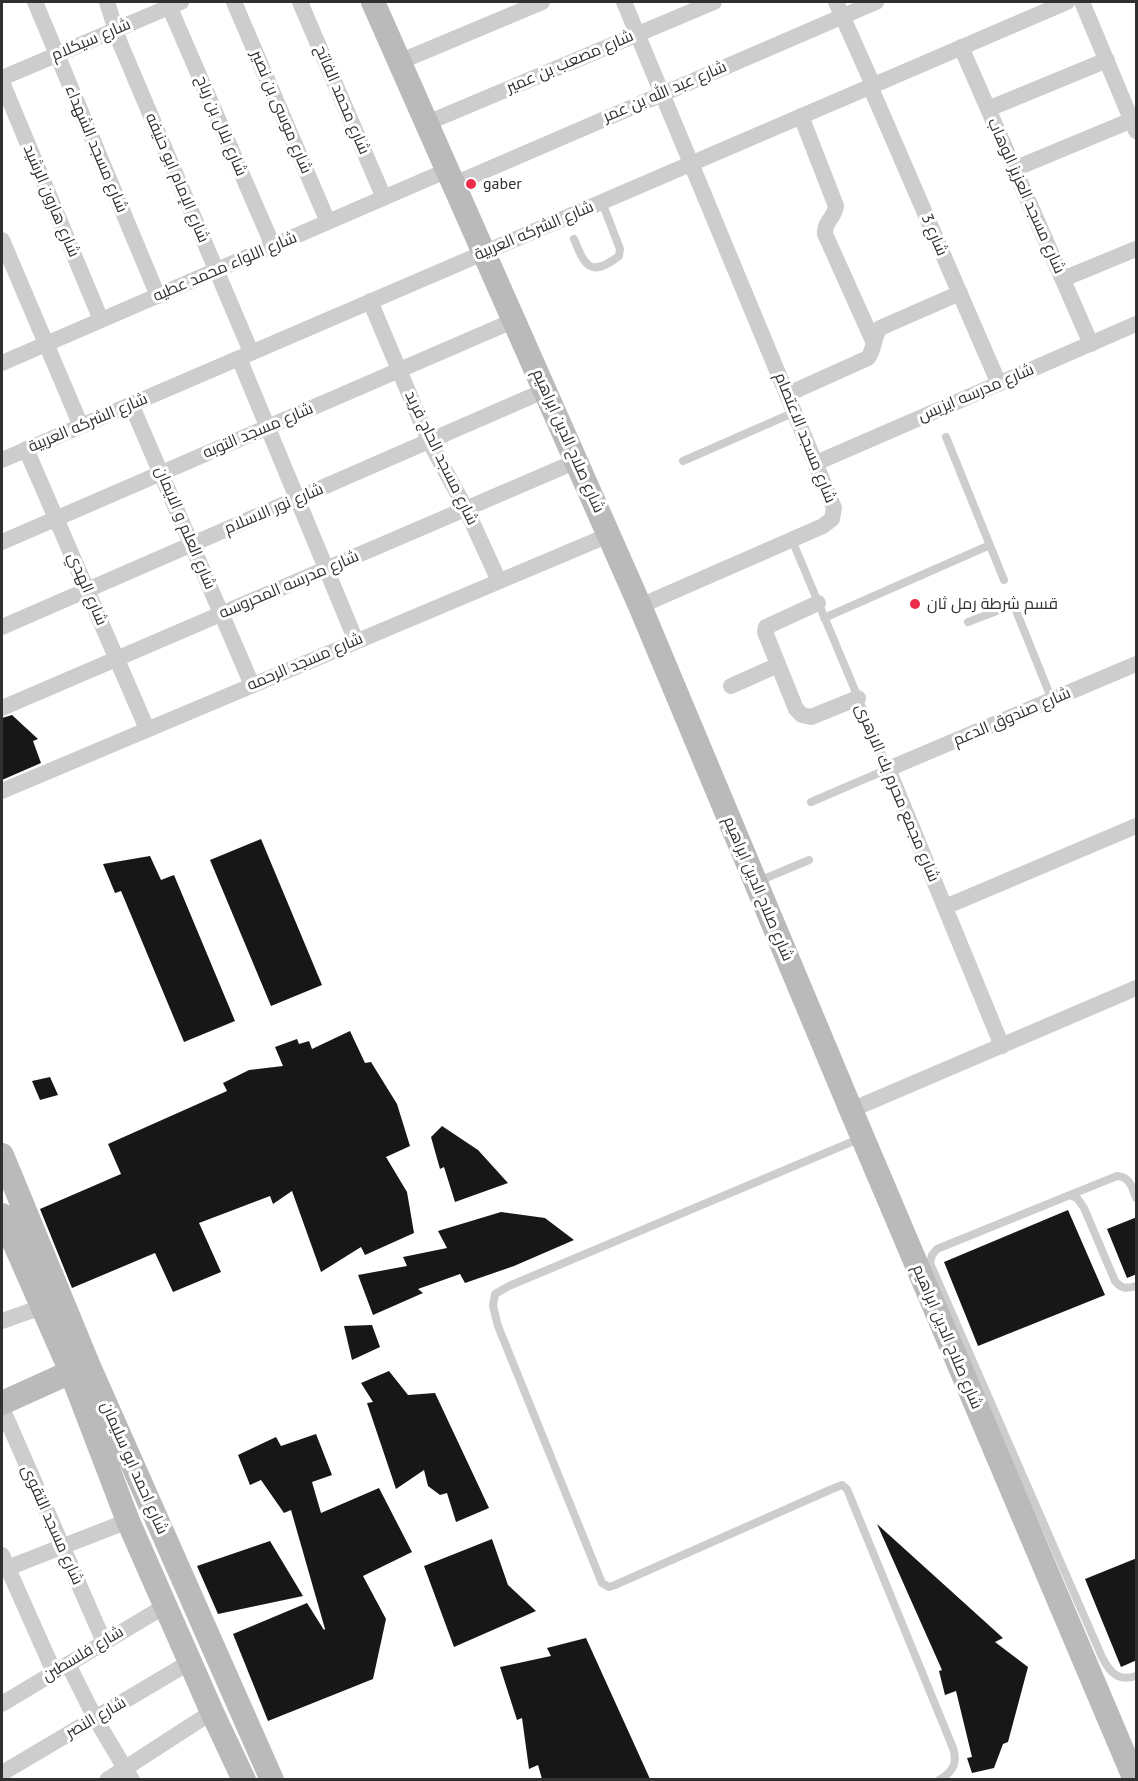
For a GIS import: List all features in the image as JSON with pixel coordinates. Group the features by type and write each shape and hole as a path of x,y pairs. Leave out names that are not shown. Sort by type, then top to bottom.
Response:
{"street":[{"name":"شارع مسجد الشهداء","path":"35,2 158,296"},
{"name":"شارع الإمام ابو حنيفه","path":"107,2 120,43 216,271 267,427 357,641"},
{"name":"شارع موسى بن نصير","path":"234,2 328,222"},
{"name":"شارع محمد الفاتح","path":"300,2 384,198"},
{"name":"شارع صلاح الدين ابراهيم","path":"374,2 640,606 862,1137 1136,1779"},
{"path":"399,62 542,2"},
{"name":"شارع مسجد الاعتصام","path":"624,2 833,502 834,513 823,526 640,606"},
{"name":"شارع مصعب بن عمير","path":"427,123 714,2"},
{"name":"شارع عبد الله بن عمر","path":"451,177 662,94 840,9 876,2"},
{"name":"شارع الشركه العربية","path":"2,460 1067,2"},
{"path":"1014,169 1134,125 1082,2"},
{"name":"شارع سيكلام","path":"2,80 175,4"},
{"name":"شارع بلال بن رباح","path":"175,4 273,246"},
{"name":"شارع 3","path":"840,9 999,384"},
{"name":"شارع مسجد العزيز الوهاب","path":"961,47 1091,344"},
{"path":"988,109 1107,60"},
{"name":"شارع هارون الرشيد","path":"2,80 101,320"},
{"path":"801,116 836,206 832,218 826,225 825,234 873,341"},
{"name":"شارع اللواء محمد عطيه","path":"2,363 384,198 451,177"},
{"path":"2,240 81,426"},
{"path":"1063,279 1137,249"},
{"path":"788,394 864,361 872,353 873,341 880,328 960,294"},
{"name":"شارع مسجد الحاج فريد","path":"370,301 429,441 466,509 499,581"},
{"name":"شارع مسجد التوبه","path":"2,542 515,320"},
{"name":"شارع مدرسه ايزيس","path":"816,463 1137,324"},
{"name":"شارع نور الاسلام","path":"2,627 546,390"},
{"name":"شارع العلم و الايمان","path":"131,404 252,685"},
{"name":"شارع الهدي","path":"26,449 147,729"},
{"name":"شارع مدرسه المحروسه","path":"2,708 577,461"},
{"name":"شارع مسجد الرحمه","path":"4,784 147,729 609,535"},
{"path":"821,610 766,627 765,632 796,709 802,716 811,717 858,698"},
{"name":"شارع صندوق الدعم","path":"888,769 1137,664"},
{"path":"730,686 778,665"},
{"name":"شارع مجمع محرم بك الازهرى","path":"888,769 1002,1046"},
{"path":"945,907 1137,826"},
{"path":"851,1110 1137,988"},
{"name":"شارع احمد ابو سليمان","path":"2,1155 80,1368 128,1521 244,1779"},
{"name":"شارع احمد ابو سليمان","path":"2,1215 42,1307 80,1368 272,1779"},
{"path":"2,1321 42,1307"},
{"path":"2,1403 80,1368"},
{"name":"شارع مسجد التقوى","path":"2,1408 104,1642"},
{"path":"128,1521 61,1546 3,1564 61,1668 95,1718 128,1774"},
{"name":"شارع فلسطين","path":"2,1700 165,1606"},
{"name":"شارع النصر","path":"2,1773 190,1662"},
{"path":"107,1779 128,1774 212,1712"},
{"path":"226,1742 251,1733"}],"lane":[{"path":"574,239 584,263 590,267 597,267 619,256 620,249 602,202"},
{"path":"683,461 795,412"},
{"path":"946,437 1004,580"},
{"name":"شارع مجمع محرم بك الازهرى","path":"792,540 888,769"},
{"path":"821,610 990,545"},
{"path":"969,622 1010,606 1016,608 1052,700"},
{"path":"811,802 888,769"},
{"path":"755,882 809,860"},
{"path":"862,1137 508,1286 495,1294 493,1306 498,1326 602,1583 609,1587 832,1489 842,1485 847,1489 953,1748 956,1758 954,1767 947,1775 939,1779"},
{"path":"1137,1198 1129,1180 1117,1176 938,1249 930,1263 1107,1667 1124,1679 1137,1676"},
{"path":"1071,1195 1077,1198 1084,1208 1115,1281 1126,1289 1137,1286"}],"building":[{"path":"12,715 38,739 33,741 41,763 2,780 2,718"},
{"path":"261,839 322,985 271,1006 210,860"},
{"path":"150,856 161,880 174,875 235,1021 184,1042 121,891 115,893 103,864"},
{"path":"350,1031 365,1063 371,1062 397,1104 410,1146 386,1157 407,1192 414,1233 365,1255 361,1247 321,1272 292,1191 273,1204 270,1196 199,1223 221,1272 173,1292 155,1253 72,1288 40,1209 121,1174 108,1144 227,1091 223,1083 249,1070 283,1066 275,1047 297,1039 299,1044 309,1041 312,1049"},
{"path":"50,1077 58,1095 40,1100 32,1081"},
{"path":"442,1126 478,1150 508,1183 455,1202 444,1167 440,1169 431,1137"},
{"path":"1068,1210 1105,1295 978,1346 944,1262"},
{"path":"501,1212 545,1218 574,1240 514,1266 465,1283 460,1274 418,1289 423,1293 373,1315 358,1275 407,1266 403,1257 447,1248 438,1231"},
{"path":"1137,1217 1137,1274 1127,1278 1107,1229"},
{"path":"372,1325 380,1347 352,1360 344,1326"},
{"path":"389,1371 408,1395 435,1393 489,1508 456,1522 447,1493 440,1495 428,1486 424,1470 396,1489 367,1403 373,1402 361,1383"},
{"path":"316,1434 332,1475 312,1482 321,1513 379,1488 412,1552 363,1576 386,1619 373,1679 268,1721 233,1634 307,1603 325,1629 291,1510 284,1513 261,1480 250,1485 238,1455 276,1437 281,1446"},
{"path":"877,1524 1003,1638 995,1642 1028,1667 1008,1742 1003,1744 994,1768 972,1773 967,1758 972,1757 956,1691 945,1695 939,1671 942,1670"},
{"path":"492,1539 508,1585 536,1611 454,1647 424,1566"},
{"path":"270,1541 303,1596 218,1614 197,1566"},
{"path":"1137,1558 1137,1660 1121,1667 1085,1579"},
{"path":"586,1638 650,1779 542,1779 538,1765 529,1769 522,1718 517,1720 500,1667 551,1656 547,1648"}],"place":[{"name":"gaber","path":"471,184"},
{"name":"قسم شرطة رمل ثان","path":"915,604"}]}
